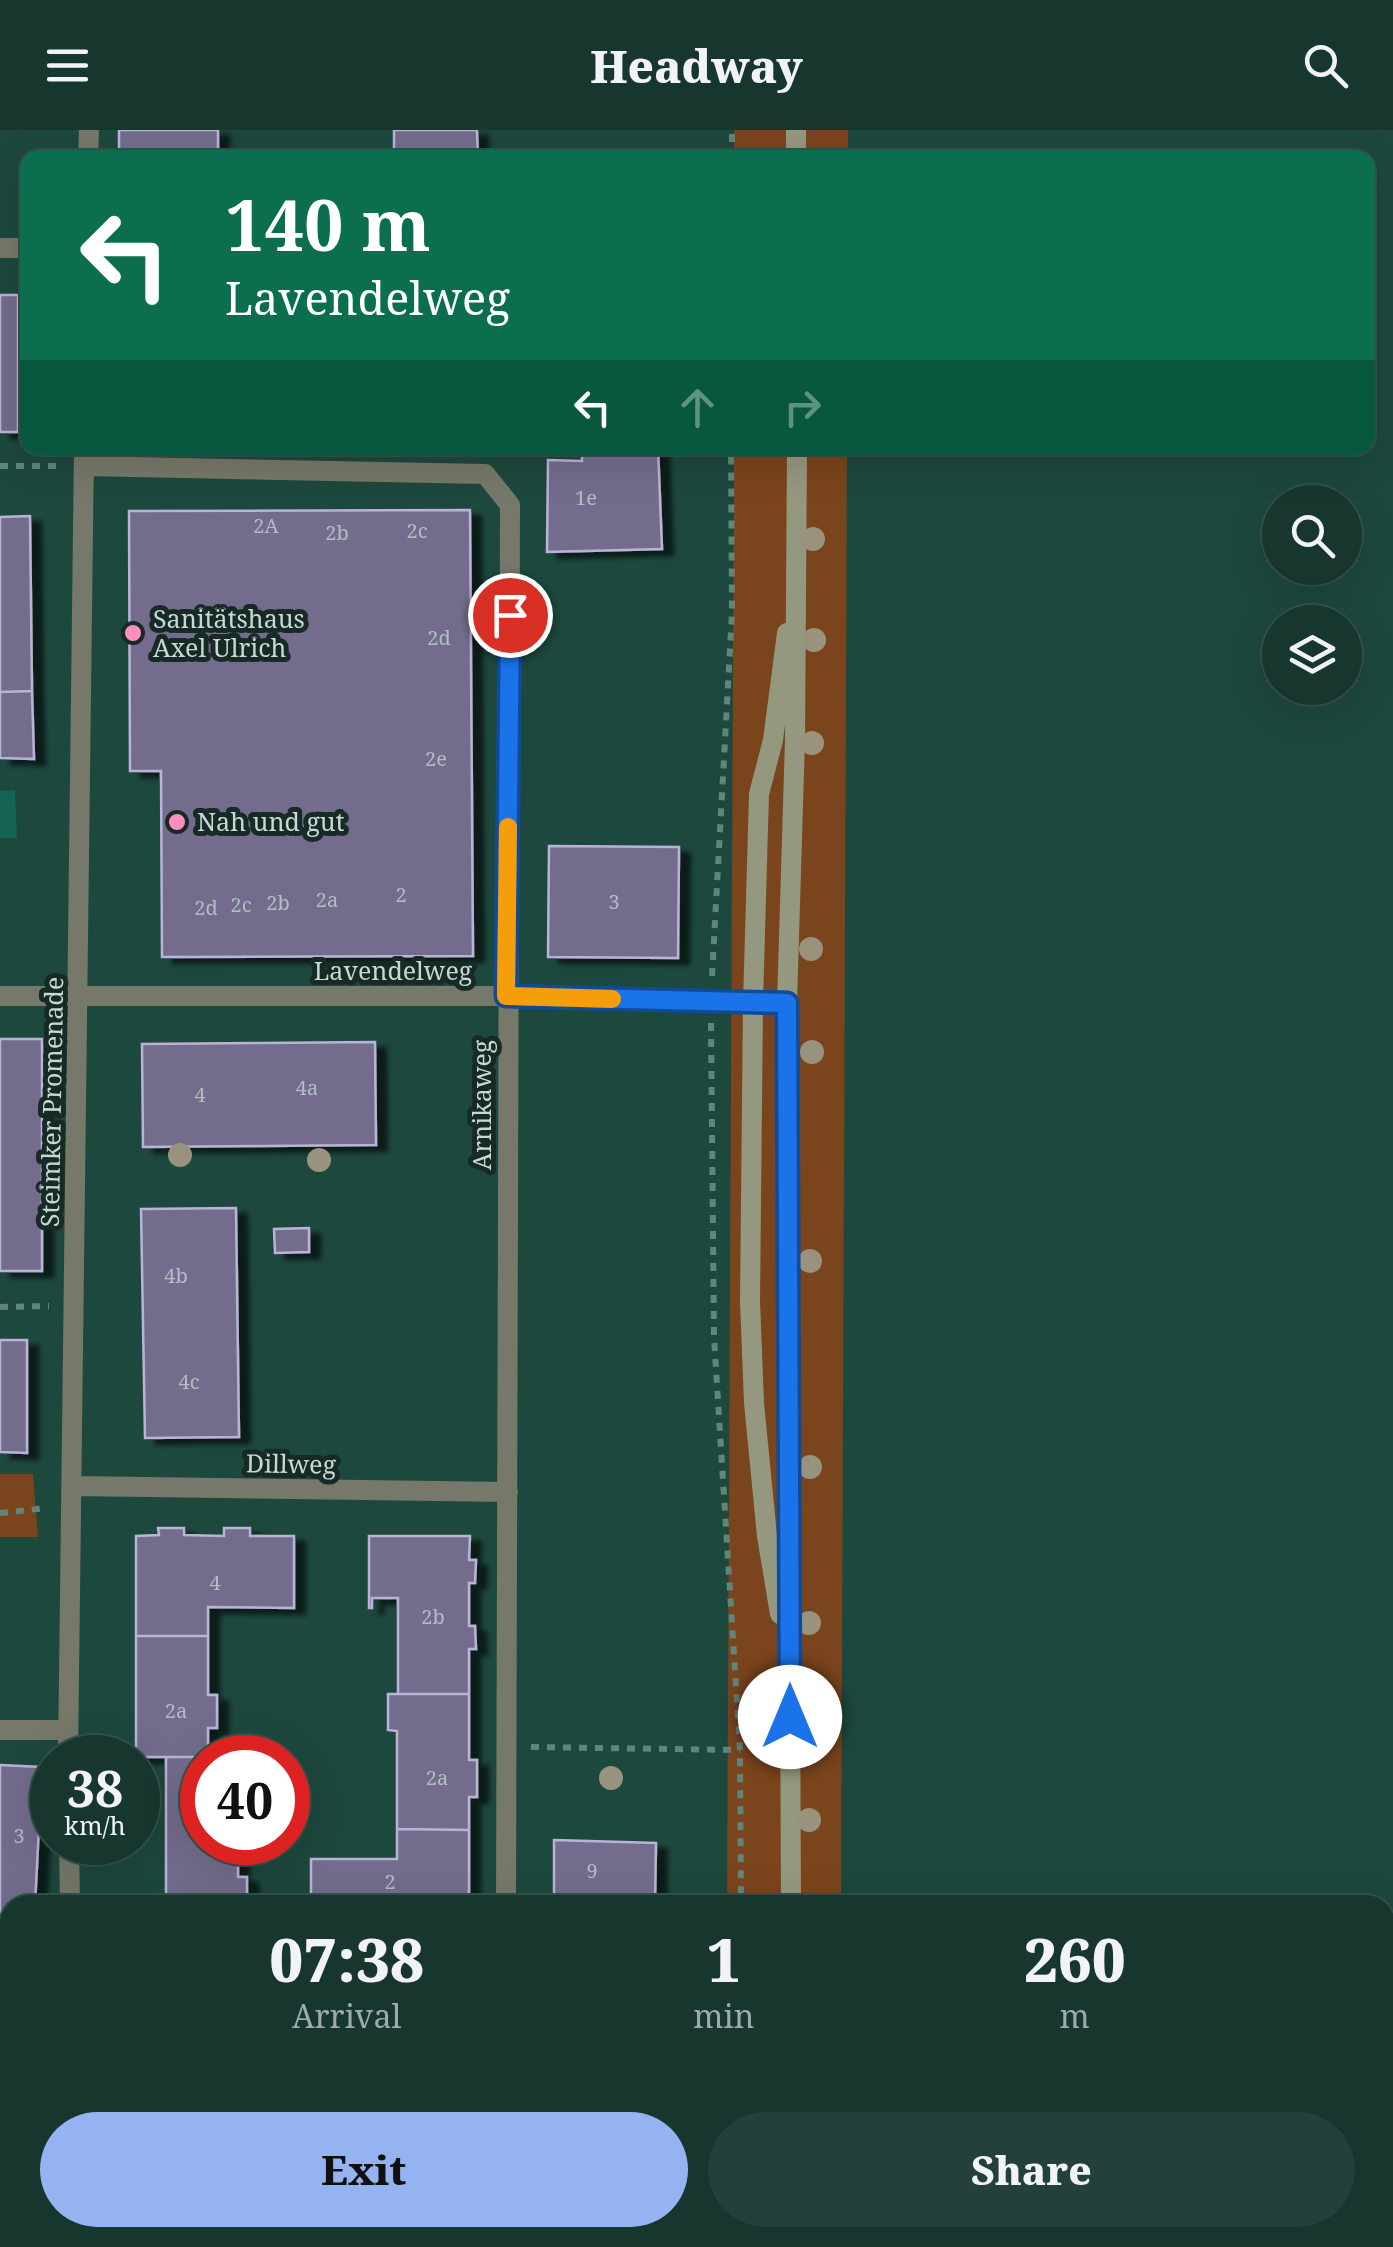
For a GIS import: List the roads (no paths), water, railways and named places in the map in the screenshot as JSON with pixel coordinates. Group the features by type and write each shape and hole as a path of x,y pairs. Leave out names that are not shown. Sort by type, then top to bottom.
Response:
{"street":[{"path":"791,1895 787,1003 797,587 796,455"},
{"name":"Arnikaweg","path":"84,457 485,474 510,505 506,1895"},
{"name":"Steimker Promenade","path":"68,1735 84,457"},
{"path":"790,1717 784,1636 767,1536 754,1402 750,1301 752,1003 759,794 773,740 781,663 797,587"},
{"name":"Lavendelweg","path":"0,996 506,996 787,1003"},
{"name":"Dillweg","path":"73,1496 508,1492"},
{"path":"0,1730 68,1730"},
{"path":"69,1865 70,1895"}],"place":[{"name":"Sanitätshaus Axel Ulrich","path":"133,633"},
{"name":"Nah und gut","path":"177,822"}]}
